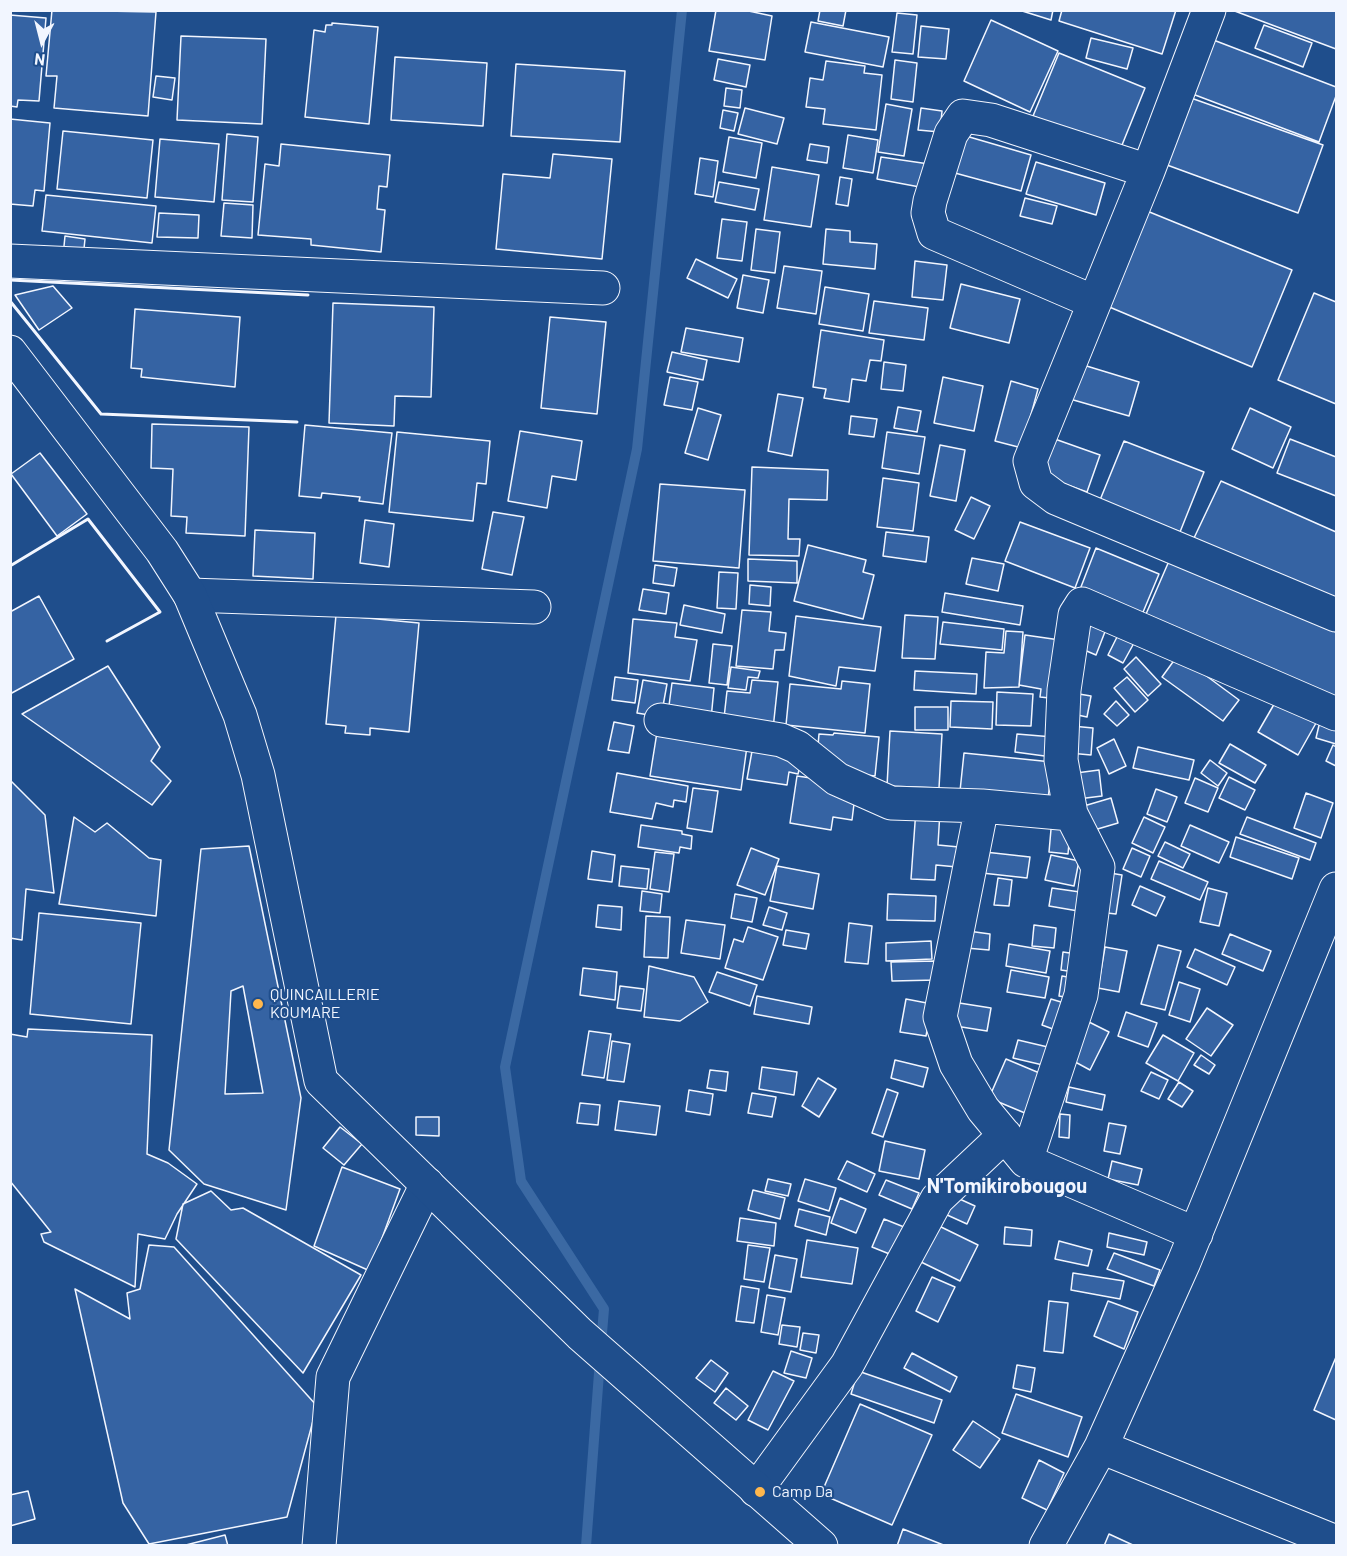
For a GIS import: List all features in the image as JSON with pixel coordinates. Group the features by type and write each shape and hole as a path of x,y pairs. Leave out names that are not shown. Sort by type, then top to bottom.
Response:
{"street":[{"path":"1209,10 1148,171 1030,461 1036,483 1056,498 1336,615"},
{"path":"1094,302 934,233 927,213 951,134 963,116 991,120 1148,171"},
{"path":"10,261 603,288"},
{"path":"10,351 162,551 190,595 240,716 258,775 321,1081 580,1334 821,1545"},
{"path":"190,595 534,607"},
{"path":"1026,1161 1081,995 1098,867 1071,814 1061,760 1064,690 1075,615 1082,604 1336,714"},
{"path":"661,720 782,740 797,747 837,779 891,803 982,806 1071,814"},
{"path":"982,806 940,1017 956,1064 983,1109 1026,1161 1196,1234"},
{"path":"1046,1545 1101,1447 1196,1234 1336,890"},
{"path":"756,1490 848,1365 937,1199 1005,1135"},
{"path":"319,1545 333,1377 427,1184"},
{"path":"1101,1447 1336,1542"}],"building":[{"path":"52,10 156,12 148,116 54,108 57,76 46,76"},
{"path":"716,10 744,10 772,16 765,60 709,51"},
{"path":"820,10 846,10 843,26 818,21"},
{"path":"1019,10 1053,10 1051,20"},
{"path":"1062,10 1176,10 1162,54 1059,21"},
{"path":"1232,10 1336,10 1336,49"},
{"path":"897,13 917,15 913,54 892,52"},
{"path":"10,15 46,18 39,101 18,100 17,107 10,106"},
{"path":"991,20 1058,51 1030,112 964,81"},
{"path":"811,22 889,37 883,67 805,52"},
{"path":"332,23 378,27 369,124 305,117 314,30 325,32 326,25 332,25"},
{"path":"1264,25 1312,43 1303,67 1255,48"},
{"path":"921,26 949,29 946,59 918,57"},
{"path":"181,36 266,39 262,124 177,120"},
{"path":"1203,36 1336,87 1336,96 1319,142 1182,90"},
{"path":"1091,38 1133,48 1127,69 1086,58"},
{"path":"1059,53 1145,88 1120,150 1033,116"},
{"path":"395,57 487,63 483,126 391,120"},
{"path":"718,59 750,65 746,87 714,80"},
{"path":"895,60 917,63 913,102 891,99"},
{"path":"826,61 865,66 864,73 882,75 876,130 823,124 825,109 806,107 810,78 823,80"},
{"path":"516,64 625,71 620,142 511,136"},
{"path":"156,76 175,78 172,100 153,97"},
{"path":"726,88 742,90 740,108 724,106"},
{"path":"1191,98 1323,145 1298,213 1167,165"},
{"path":"886,104 912,109 904,156 878,152"},
{"path":"745,108 784,118 777,144 738,134"},
{"path":"921,108 942,111 940,132 918,130"},
{"path":"723,110 738,113 734,131 720,128"},
{"path":"10,119 50,123 44,191 35,190 33,206 10,204"},
{"path":"63,131 153,140 147,198 57,189"},
{"path":"227,134 258,137 253,202 222,200"},
{"path":"848,135 878,140 873,173 843,168"},
{"path":"966,136 1031,155 1021,191 955,173"},
{"path":"729,137 762,143 756,178 723,172"},
{"path":"160,139 219,144 214,202 155,197"},
{"path":"281,144 390,155 387,187 379,186 377,209 385,210 381,252 311,245 311,239 258,235 265,164 279,166"},
{"path":"810,144 829,147 827,163 807,160"},
{"path":"553,154 612,159 602,259 496,249 503,174 550,178"},
{"path":"881,157 929,164 925,188 877,179"},
{"path":"700,158 718,161 713,197 695,194"},
{"path":"1036,162 1105,183 1096,215 1026,194"},
{"path":"772,167 819,175 811,227 764,220"},
{"path":"840,177 852,179 848,206 836,204"},
{"path":"719,182 759,189 755,210 715,202"},
{"path":"46,195 156,206 152,243 42,231"},
{"path":"1025,198 1057,206 1052,224 1020,216"},
{"path":"224,203 253,205 252,238 221,236"},
{"path":"1147,211 1292,270 1252,367 1107,306"},
{"path":"159,213 199,215 198,238 157,237"},
{"path":"722,219 747,222 742,261 717,258"},
{"path":"756,229 780,232 775,273 751,270"},
{"path":"826,229 850,231 850,242 877,244 875,269 823,264"},
{"path":"65,236 85,239 83,258 63,256"},
{"path":"696,259 737,279 728,298 687,278"},
{"path":"915,261 947,265 943,300 912,297"},
{"path":"784,266 822,271 816,314 777,308"},
{"path":"743,275 769,280 763,313 737,308"},
{"path":"961,284 1020,299 1009,343 950,328"},
{"path":"53,286 72,308 39,330 15,295"},
{"path":"825,287 869,294 863,331 819,324"},
{"path":"1314,293 1336,302 1336,404 1278,380"},
{"path":"874,301 928,308 924,340 869,333"},
{"path":"333,303 434,307 431,397 395,396 394,426 329,423"},
{"path":"135,309 240,317 235,387 141,377 142,369 131,368"},
{"path":"550,317 606,322 597,414 541,408"},
{"path":"686,328 743,338 739,362 681,352"},
{"path":"821,330 884,340 881,361 870,360 866,381 852,379 849,402 824,398 826,389 813,387"},
{"path":"672,352 707,360 703,380 667,372"},
{"path":"884,362 906,365 903,391 881,389"},
{"path":"1080,364 1139,382 1129,416 1070,399"},
{"path":"670,377 698,382 692,410 664,405"},
{"path":"943,377 983,386 974,431 934,423"},
{"path":"1011,381 1038,389 1022,448 995,441"},
{"path":"778,394 803,398 792,456 768,451"},
{"path":"898,407 921,411 917,432 894,428"},
{"path":"698,408 721,415 708,460 685,453"},
{"path":"1250,408 1291,427 1273,468 1232,449"},
{"path":"851,416 877,419 874,437 849,434"},
{"path":"152,424 249,427 245,536 186,533 187,517 171,516 173,469 151,468"},
{"path":"305,425 392,433 383,504 359,501 360,497 322,493 321,498 299,496"},
{"path":"520,431 582,441 576,480 552,476 547,508 508,501"},
{"path":"397,432 490,441 486,484 477,483 473,521 389,512"},
{"path":"887,432 925,437 919,474 882,468"},
{"path":"1052,438 1100,455 1087,492 1039,475"},
{"path":"1290,439 1336,457 1336,496 1277,473"},
{"path":"1124,441 1204,472 1180,532 1100,500"},
{"path":"940,445 965,450 956,501 930,496"},
{"path":"40,453 87,514 57,536 11,474"},
{"path":"752,467 828,470 827,500 789,499 788,539 800,539 799,556 749,555"},
{"path":"883,478 919,483 913,531 877,527"},
{"path":"1221,481 1336,532 1336,601 1194,538"},
{"path":"660,484 745,490 739,568 653,561"},
{"path":"971,497 990,506 974,539 955,530"},
{"path":"493,512 524,517 512,575 482,569"},
{"path":"365,520 394,524 389,567 360,563"},
{"path":"1020,522 1090,548 1075,588 1005,561"},
{"path":"255,530 315,533 313,579 253,576"},
{"path":"886,532 929,537 926,562 883,556"},
{"path":"808,545 866,560 863,572 874,575 863,619 794,601"},
{"path":"1096,548 1159,574 1141,617 1079,592"},
{"path":"972,558 1004,564 998,591 966,584"},
{"path":"748,559 797,561 797,583 748,581"},
{"path":"1169,561 1336,632 1336,704 1143,621"},
{"path":"655,565 677,568 674,586 653,583"},
{"path":"719,572 738,573 736,609 717,608"},
{"path":"750,585 771,587 770,606 749,604"},
{"path":"643,589 669,593 666,614 639,610"},
{"path":"945,593 1023,606 1020,625 942,612"},
{"path":"39,596 74,659 10,694 10,612"},
{"path":"684,605 725,614 722,633 680,625"},
{"path":"742,610 771,612 769,631 786,633 784,650 775,650 773,669 736,666"},
{"path":"336,615 419,623 409,732 370,728 370,735 345,733 346,726 326,724"},
{"path":"905,615 938,617 935,659 902,658"},
{"path":"796,616 881,627 875,671 839,667 836,686 789,676"},
{"path":"1086,616 1108,624 1096,655 1075,646"},
{"path":"633,619 677,623 675,637 697,640 690,681 628,673"},
{"path":"943,622 1004,629 1002,650 940,644"},
{"path":"1006,631 1023,632 1019,687 984,688 986,652 1004,653"},
{"path":"1025,635 1067,641 1059,699 1040,697 1041,689 1019,685"},
{"path":"1118,635 1134,643 1123,663 1108,655"},
{"path":"713,644 732,646 727,685 709,683"},
{"path":"1178,655 1239,700 1223,721 1162,677"},
{"path":"1136,657 1161,684 1148,696 1124,669"},
{"path":"108,666 160,747 151,761 171,781 152,805 22,714"},
{"path":"731,667 760,671 758,678 748,677 746,690 728,688"},
{"path":"915,671 977,674 976,694 914,690"},
{"path":"615,677 638,680 635,703 612,700"},
{"path":"1127,677 1148,700 1135,712 1114,688"},
{"path":"643,680 667,684 661,717 637,713"},
{"path":"752,680 778,682 773,729 723,727 727,691 750,693"},
{"path":"842,681 870,684 865,733 786,725 790,684 841,689"},
{"path":"672,683 714,688 711,719 668,713"},
{"path":"997,692 1033,694 1031,726 996,725"},
{"path":"1073,693 1091,696 1087,717 1068,713"},
{"path":"1280,694 1320,716 1298,755 1258,732"},
{"path":"951,701 993,702 992,729 950,727"},
{"path":"1116,701 1129,715 1117,726 1104,714"},
{"path":"915,707 948,707 948,730 915,730"},
{"path":"1321,717 1336,721 1336,744 1316,738"},
{"path":"614,722 634,726 629,753 608,750"},
{"path":"658,726 748,739 741,790 650,776"},
{"path":"1072,726 1093,728 1091,755 1069,753"},
{"path":"890,731 942,734 939,788 887,786"},
{"path":"834,733 879,737 875,776 831,771 817,757 819,734 833,735"},
{"path":"1017,734 1053,737 1052,757 1015,752"},
{"path":"1114,739 1126,766 1109,774 1097,748"},
{"path":"754,740 803,753 798,774 789,772 787,785 747,779"},
{"path":"1230,744 1266,765 1255,783 1219,763"},
{"path":"1333,745 1336,747 1336,766 1326,761"},
{"path":"1138,747 1194,760 1189,780 1133,768"},
{"path":"964,753 1052,762 1048,800 960,791"},
{"path":"1210,760 1227,773 1218,786 1201,773"},
{"path":"1099,770 1102,796 1078,799 1076,773"},
{"path":"617,773 688,786 686,802 674,800 673,807 656,803 652,819 610,812"},
{"path":"797,776 839,782 855,796 852,820 833,817 831,830 790,823"},
{"path":"1229,777 1255,790 1245,810 1219,798"},
{"path":"1195,778 1218,788 1208,812 1185,803"},
{"path":"10,780 45,815 54,893 26,889 22,940 10,938"},
{"path":"693,788 718,791 712,832 687,828"},
{"path":"1156,789 1177,797 1167,822 1147,814"},
{"path":"1306,793 1333,803 1321,838 1294,828"},
{"path":"1111,798 1118,823 1084,833 1077,808"},
{"path":"916,809 940,811 938,845 959,847 957,867 936,865 935,880 911,879"},
{"path":"74,817 95,832 107,823 149,858 161,860 156,916 59,904"},
{"path":"1144,817 1165,827 1153,853 1132,843"},
{"path":"1247,817 1316,843 1310,860 1240,834"},
{"path":"1052,818 1071,820 1068,854 1049,852"},
{"path":"641,825 682,831 682,834 692,836 691,849 680,847 679,853 638,847"},
{"path":"1190,825 1229,842 1219,863 1181,846"},
{"path":"1236,837 1299,858 1292,879 1230,857"},
{"path":"1165,842 1190,854 1183,868 1158,856"},
{"path":"249,846 301,1098 286,1210 204,1184 169,1150 201,849","holes":["243,986 263,1093 225,1094 231,991"]},
{"path":"751,848 779,859 765,895 737,885"},
{"path":"1132,848 1150,856 1141,877 1123,869"},
{"path":"592,851 615,855 612,882 588,879"},
{"path":"655,852 674,854 669,892 650,889"},
{"path":"985,852 1030,857 1027,878 982,873"},
{"path":"1051,855 1079,861 1074,886 1045,880"},
{"path":"1159,861 1208,882 1200,900 1151,879"},
{"path":"621,866 649,869 647,889 619,886"},
{"path":"777,866 819,874 813,909 770,901"},
{"path":"1104,872 1122,875 1116,914 1098,912"},
{"path":"998,878 1012,880 1009,906 994,905"},
{"path":"1140,886 1165,897 1156,916 1132,905"},
{"path":"1052,888 1087,893 1084,912 1049,906"},
{"path":"1208,888 1227,893 1219,926 1200,922"},
{"path":"642,891 662,894 660,913 640,911"},
{"path":"735,894 757,898 752,922 731,918"},
{"path":"888,894 936,896 935,921 887,920"},
{"path":"598,905 622,907 621,930 596,927"},
{"path":"769,907 787,913 782,930 763,925"},
{"path":"39,913 141,923 131,1024 30,1014"},
{"path":"646,916 670,917 668,958 644,957"},
{"path":"686,920 725,925 720,959 681,953"},
{"path":"849,923 872,926 868,964 845,962"},
{"path":"1034,925 1056,928 1054,948 1032,946"},
{"path":"748,927 778,937 763,980 725,968 734,939 743,942"},
{"path":"786,930 809,934 806,949 783,945"},
{"path":"968,931 990,934 989,950 966,948"},
{"path":"1230,934 1271,951 1263,971 1222,954"},
{"path":"931,941 932,959 886,961 886,943"},
{"path":"1009,944 1050,951 1046,973 1006,966"},
{"path":"1158,945 1181,951 1165,1010 1141,1004"},
{"path":"1105,947 1127,951 1119,992 1098,988"},
{"path":"1195,949 1235,967 1227,985 1187,967"},
{"path":"1063,952 1083,955 1081,973 1061,970"},
{"path":"936,961 937,980 892,981 891,962"},
{"path":"649,966 694,977 708,1002 680,1021 644,1017"},
{"path":"583,968 617,972 615,1000 580,995"},
{"path":"1011,970 1049,977 1045,998 1007,992"},
{"path":"717,972 757,985 750,1006 709,992"},
{"path":"1062,976 1079,979 1076,999 1059,996"},
{"path":"1179,982 1200,989 1190,1022 1169,1015"},
{"path":"620,986 644,989 641,1011 617,1008"},
{"path":"757,996 812,1007 809,1024 754,1014"},
{"path":"906,999 932,1004 926,1036 900,1032"},
{"path":"1051,999 1071,1005 1061,1032 1042,1025"},
{"path":"953,1002 991,1008 987,1031 949,1025"},
{"path":"1207,1008 1233,1025 1211,1056 1186,1039"},
{"path":"1126,1012 1157,1023 1148,1047 1118,1036"},
{"path":"1085,1020 1109,1032 1090,1070 1066,1057"},
{"path":"28,1029 152,1035 147,1154 168,1163 197,1184 177,1214 165,1239 138,1234 135,1287 44,1242 41,1234 51,1232 10,1181 10,1034 27,1037"},
{"path":"589,1031 611,1034 604,1078 582,1075"},
{"path":"1163,1035 1194,1053 1178,1081 1146,1063"},
{"path":"1018,1040 1052,1048 1047,1066 1013,1058"},
{"path":"612,1041 630,1044 624,1082 607,1080"},
{"path":"1201,1055 1215,1065 1209,1074 1194,1065"},
{"path":"1006,1059 1049,1077 1032,1116 989,1098"},
{"path":"895,1060 928,1068 923,1087 891,1078"},
{"path":"762,1067 797,1072 794,1095 759,1089"},
{"path":"710,1070 728,1072 726,1091 707,1088"},
{"path":"1151,1072 1168,1080 1159,1099 1141,1091"},
{"path":"818,1078 836,1089 819,1117 802,1106"},
{"path":"1179,1082 1193,1091 1182,1107 1168,1099"},
{"path":"1069,1087 1105,1095 1102,1110 1066,1102"},
{"path":"887,1089 898,1093 883,1137 872,1133"},
{"path":"689,1090 713,1094 710,1115 686,1111"},
{"path":"752,1093 776,1097 772,1117 748,1113"},
{"path":"619,1101 660,1106 656,1135 615,1130"},
{"path":"580,1103 600,1105 598,1125 577,1123"},
{"path":"1060,1114 1070,1115 1069,1138 1059,1137"},
{"path":"416,1117 439,1117 439,1136 416,1135"},
{"path":"1109,1123 1126,1126 1120,1154 1104,1151"},
{"path":"340,1127 362,1144 344,1165 323,1148"},
{"path":"885,1141 925,1150 919,1179 879,1171"},
{"path":"847,1161 875,1174 867,1192 838,1179"},
{"path":"1112,1161 1142,1169 1138,1185 1108,1179"},
{"path":"342,1167 400,1189 370,1271 314,1246"},
{"path":"768,1179 791,1184 788,1196 765,1191"},
{"path":"805,1179 836,1188 829,1211 798,1201"},
{"path":"886,1180 919,1193 912,1209 879,1195"},
{"path":"753,1190 785,1198 780,1219 748,1210"},
{"path":"211,1191 231,1210 243,1208 361,1275 303,1373 176,1239 183,1204"},
{"path":"953,1196 975,1206 967,1224 945,1214"},
{"path":"840,1198 866,1209 856,1233 831,1223"},
{"path":"799,1209 830,1217 826,1235 795,1226"},
{"path":"740,1218 776,1223 774,1246 737,1241"},
{"path":"884,1219 904,1227 892,1255 872,1247"},
{"path":"937,1225 978,1245 960,1281 919,1261"},
{"path":"1005,1227 1032,1230 1031,1246 1004,1244"},
{"path":"1109,1233 1147,1242 1144,1255 1107,1247"},
{"path":"807,1240 858,1248 852,1284 801,1277"},
{"path":"1059,1241 1092,1250 1088,1266 1055,1259"},
{"path":"149,1245 174,1247 317,1406 287,1517 149,1544 123,1503 75,1289 130,1319 127,1293 140,1289"},
{"path":"748,1245 770,1248 764,1282 744,1279"},
{"path":"1114,1253 1160,1270 1154,1286 1107,1269"},
{"path":"775,1255 797,1259 791,1292 769,1288"},
{"path":"1073,1273 1124,1281 1120,1299 1071,1290"},
{"path":"932,1277 955,1287 938,1322 916,1311"},
{"path":"741,1286 759,1289 754,1323 736,1321"},
{"path":"767,1295 785,1298 778,1335 761,1332"},
{"path":"1049,1301 1068,1303 1063,1353 1044,1351"},
{"path":"1108,1301 1138,1312 1124,1349 1094,1336"},
{"path":"782,1325 800,1327 797,1347 779,1344"},
{"path":"803,1333 819,1335 816,1353 800,1350"},
{"path":"791,1351 812,1358 806,1378 784,1373"},
{"path":"912,1353 957,1377 950,1392 904,1368"},
{"path":"1336,1357 1336,1420 1314,1410"},
{"path":"711,1360 728,1373 715,1392 696,1378"},
{"path":"1017,1365 1035,1368 1031,1392 1013,1388"},
{"path":"773,1371 794,1381 768,1430 748,1420"},
{"path":"858,1371 942,1400 934,1423 851,1394"},
{"path":"726,1388 748,1406 736,1420 714,1403"},
{"path":"1016,1394 1082,1417 1068,1457 1002,1433"},
{"path":"860,1404 932,1435 892,1525 821,1494"},
{"path":"973,1421 1000,1439 980,1468 953,1450"},
{"path":"1039,1460 1064,1473 1047,1510 1022,1498"},
{"path":"28,1491 35,1519 10,1526 10,1495"},
{"path":"903,1529 946,1546 897,1546"},
{"path":"1109,1534 1135,1546 1104,1546"},
{"path":"225,1535 228,1546 182,1546"}],"waterway":[{"path":"601,1345 604,1309 521,1181 505,1067 637,449 682,10"},
{"path":"586,1546 600,1360"}],"wall":[{"path":"10,280 308,295"},
{"path":"10,301 101,414 297,422"},
{"path":"10,566 88,519 160,612 107,641"}],"place":[{"name":"QUINCAILLERIE KOUMARE","path":"258,1004"},
{"name":"Camp Da","path":"760,1492"}],"district":[{"name":"N'Tomikirobougou","path":"1007,1186"}]}
